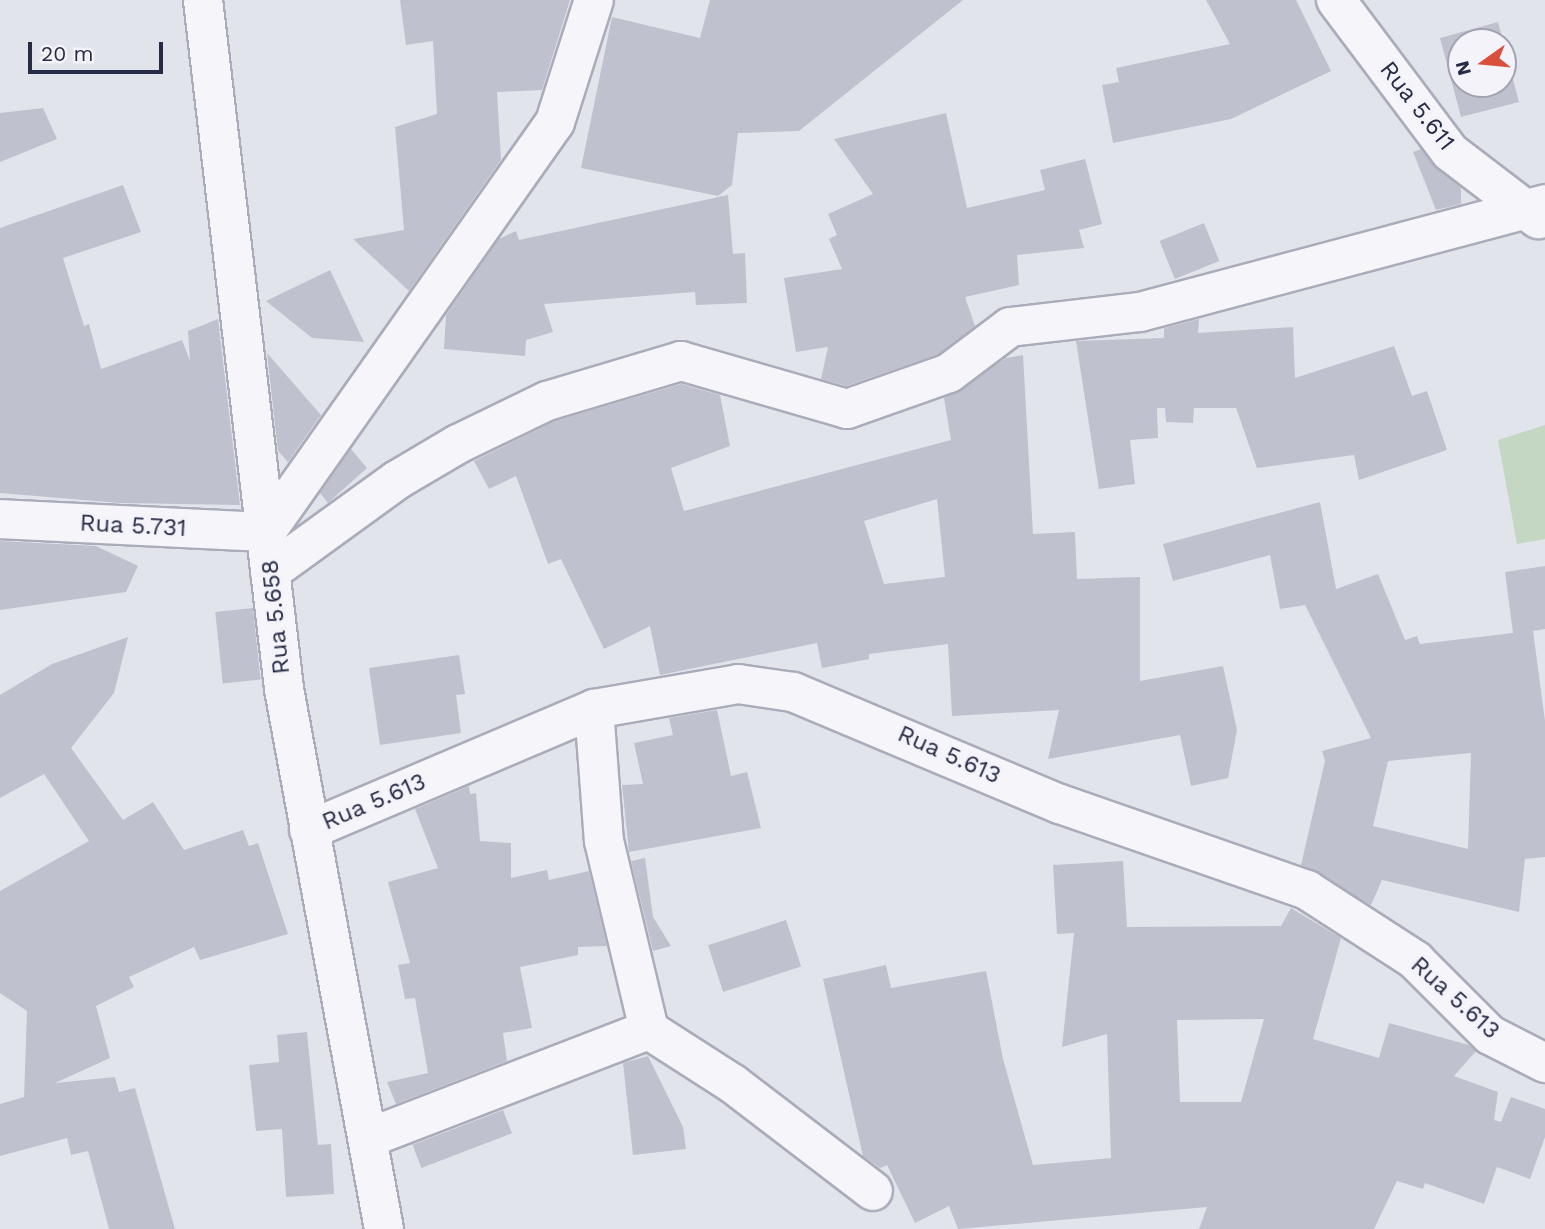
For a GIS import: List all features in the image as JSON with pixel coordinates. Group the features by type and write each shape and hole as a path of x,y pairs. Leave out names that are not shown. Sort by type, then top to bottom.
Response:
{"street":[{"name":"Rua 5.658","path":"202,0 270,572 309,830 370,1137 384,1229"},
{"path":"266,532 555,122 594,0"},
{"name":"Rua 5.611","path":"1336,0 1450,152 1538,212"},
{"path":"270,572 458,444 547,401 681,361 847,409 949,373 1010,327 1140,312 1538,212"},
{"name":"Rua 5.731","path":"0,519 266,532"},
{"name":"Rua 5.613","path":"309,830 594,709 738,684 793,692 1060,804 1307,890 1415,960 1490,1035 1545,1063"},
{"path":"594,709 604,841 649,1030 733,1084 873,1191"},
{"path":"370,1137 649,1030"}],"green space":[{"path":"1545,425 1545,539 1517,544 1498,440"}],"building":[{"path":"400,0 570,0 542,90 497,92 501,160 409,291 353,239 404,230 395,127 437,114 433,41 406,45"},
{"path":"710,0 963,0 799,131 738,133 732,185 718,196 581,168 612,17 700,38"},
{"path":"1206,0 1296,0 1331,71 1231,119 1113,143 1102,85 1119,82 1116,68 1230,44"},
{"path":"1498,22 1500,28 1476,28"},
{"path":"1447,36 1447,64 1440,38"},
{"path":"1517,94 1519,102 1461,117 1456,98 1517,98"},
{"path":"43,108 57,139 0,162 0,113"},
{"path":"946,113 967,208 1045,190 1040,170 1085,159 1102,224 1079,230 1084,248 1017,255 1019,285 965,297 975,326 939,354 846,386 821,379 828,347 796,352 784,278 842,269 829,239 837,235 828,214 873,194 834,139"},
{"path":"1421,149 1461,188 1461,204 1436,210 1413,152"},
{"path":"123,185 141,232 63,258 84,326 89,324 101,369 182,340 190,361 188,331 218,319 240,505 120,503 0,493 0,228"},
{"path":"728,195 733,254 745,253 747,303 696,305 695,292 544,304 553,332 526,340 525,356 444,349 446,315 499,239 516,231 519,240"},
{"path":"1204,223 1219,261 1175,279 1159,241"},
{"path":"330,270 364,342 312,338 266,301"},
{"path":"1199,319 1198,333 1293,327 1295,378 1394,346 1412,396 1427,391 1447,450 1359,480 1354,455 1257,468 1236,408 1194,408 1193,423 1166,422 1165,408 1157,408 1158,438 1130,440 1135,484 1099,489 1076,341 1164,338 1164,328"},
{"path":"267,353 321,415 288,462 278,451"},
{"path":"1023,355 1033,534 1075,532 1077,579 1140,577 1140,681 1223,666 1237,730 1228,778 1191,786 1180,735 1048,759 1059,710 952,716 948,644 869,654 869,659 822,668 817,643 660,675 650,626 604,649 561,559 548,564 516,476 489,489 474,461 555,421 681,384 720,395 730,446 671,468 684,511 951,440 944,398 1006,358","holes":["937,499 945,577 884,584 864,521"]},
{"path":"351,449 367,468 328,503 320,493"},
{"path":"1320,502 1336,589 1378,574 1405,640 1417,636 1420,644 1513,633 1505,572 1545,566 1545,629 1533,631 1545,721 1545,857 1525,859 1519,912 1382,880 1371,905 1301,865 1325,761 1322,751 1371,738 1305,605 1280,609 1270,555 1173,581 1163,544","holes":["1471,753 1468,849 1373,826 1388,761"]},
{"path":"0,541 96,546 138,566 126,592 0,610"},
{"path":"253,608 261,680 223,684 215,612"},
{"path":"128,637 114,693 71,748 123,820 153,802 184,850 243,830 249,846 258,843 288,934 200,960 194,947 129,977 134,987 96,1006 110,1058 55,1083 115,1077 119,1092 135,1088 175,1229 109,1229 88,1151 71,1155 67,1138 0,1156 0,1104 24,1097 27,1011 0,993 0,891 89,841 44,774 0,798 0,695 52,664"},
{"path":"459,655 465,694 456,695 461,733 380,745 369,668"},
{"path":"717,710 731,776 747,772 761,828 629,852 622,785 643,784 634,743 673,735 669,718"},
{"path":"469,786 470,794 476,793 480,841 511,843 511,878 547,870 549,880 589,871 607,946 578,947 578,955 520,967 532,1028 503,1033 507,1061 396,1104 387,1082 428,1073 415,998 405,999 398,965 410,963 388,882 438,868 415,809"},
{"path":"645,858 653,917 671,946 653,951 631,861"},
{"path":"1123,861 1127,927 1281,926 1291,908 1341,938 1313,1039 1379,1058 1389,1023 1469,1045 1476,1051 1454,1076 1498,1092 1494,1120 1501,1122 1511,1097 1545,1109 1545,1137 1530,1179 1497,1167 1484,1204 1425,1183 1423,1189 1397,1181 1374,1229 1199,1229 1207,1207 958,1229 949,1206 915,1223 887,1165 880,1168 863,1156 823,979 886,965 891,988 986,971 1003,1059 1033,1165 1111,1158 1107,1034 1062,1047 1074,933 1057,934 1053,865","holes":["1264,1019 1241,1102 1180,1102 1177,1020"]},
{"path":"786,920 801,967 723,992 708,945"},
{"path":"307,1032 318,1145 331,1144 334,1194 286,1197 282,1129 256,1131 249,1065 279,1062 277,1035"},
{"path":"648,1056 683,1127 686,1149 633,1155 623,1063"},
{"path":"503,1110 512,1133 421,1168 412,1145"}]}
